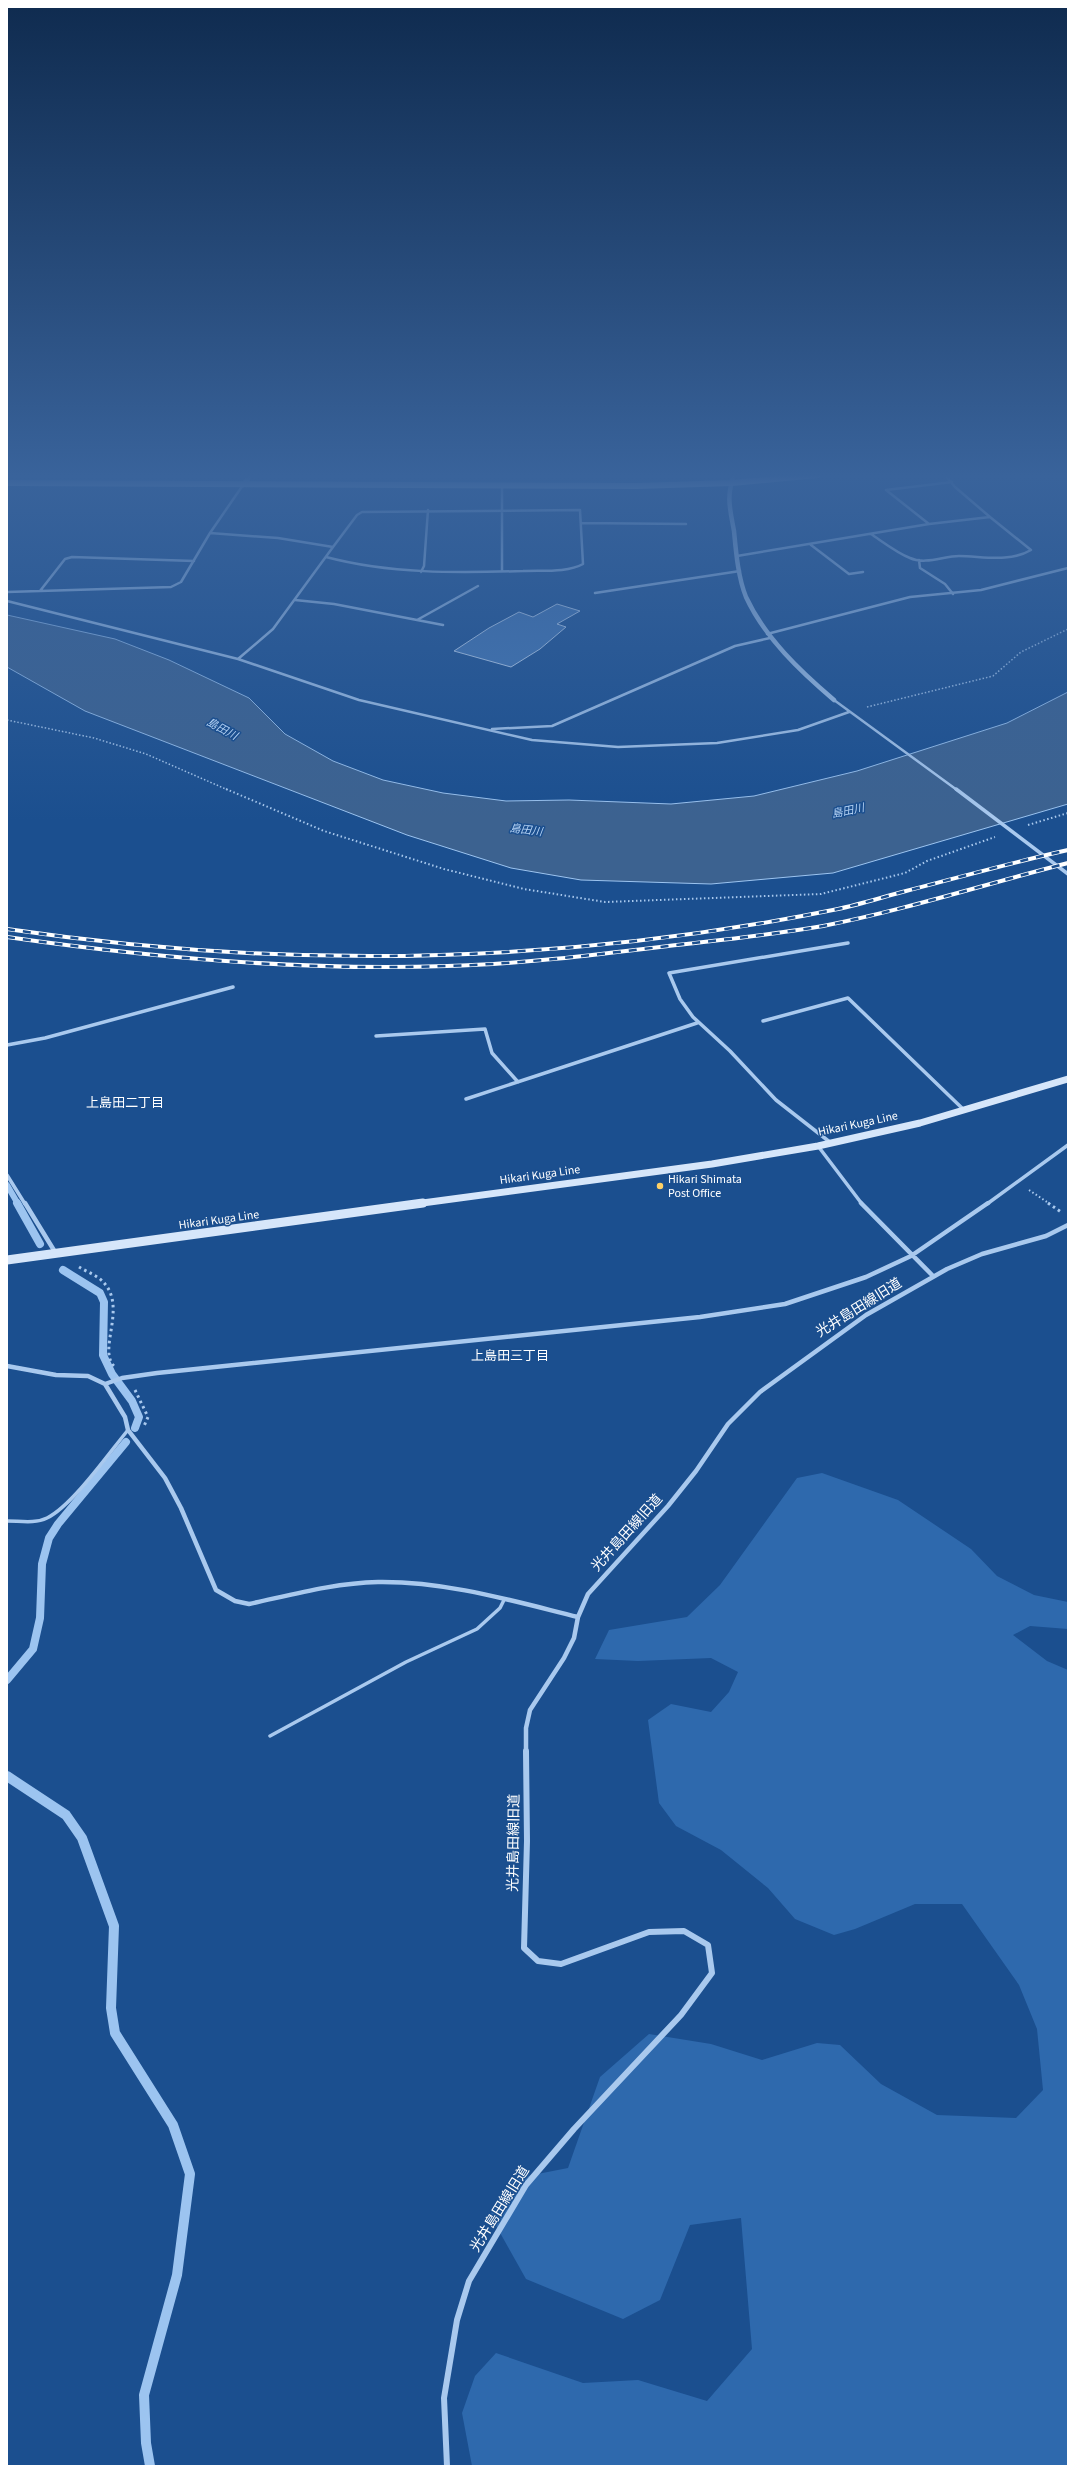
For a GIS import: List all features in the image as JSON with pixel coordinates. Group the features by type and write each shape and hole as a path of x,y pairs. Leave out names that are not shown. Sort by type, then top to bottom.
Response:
{"main road":[{"name":"Hikari Kuga Line","path":"7,1260 712,1164 818,1146 920,1123 1068,1079"}],"street":[{"path":"7,592 59,590"},
{"path":"238,659 273,629 302,590"},
{"path":"417,620 470,590"},
{"path":"596,593 614,590"},
{"path":"745,590 746,596 769,636 816,685 849,712 1013,830 1068,874"},
{"path":"950,590 953,594"},
{"path":"492,730 552,726 735,646 769,636 849,615 901,599 920,595 953,594 980,590"},
{"path":"295,600 334,604 443,625"},
{"path":"7,602 134,632 207,653 238,659 358,700 532,740 582,745 671,746 751,739 798,730 849,712"},
{"path":"831,1143 820,1132 769,1093 729,1050 696,1023 675,992 669,973 848,943"},
{"path":"7,1045 45,1038 233,987"},
{"path":"763,1021 848,998 965,1110"},
{"path":"466,1099 696,1023"},
{"path":"376,1036 485,1029 492,1053 518,1082"},
{"path":"7,1366 56,1375 88,1376 107,1383 124,1378 692,1318 784,1304 859,1279 911,1256 1018,1183 1068,1145"},
{"path":"818,1146 867,1211 933,1276"},
{"path":"7,1174 56,1254"},
{"name":"光井島田線旧道","path":"447,2466 444,2398 457,2320 469,2281 526,2185 574,2129 681,2015 712,1973 708,1945 684,1931 649,1932 561,1964 538,1961 524,1948 527,1841 526,1728 530,1710 564,1658 574,1638 578,1617 588,1594 610,1568 668,1506 696,1471 728,1424 760,1392 860,1319 933,1276 982,1254 1046,1236 1068,1226"},
{"path":"107,1383 125,1417 128,1430 137,1439 165,1478 181,1508 216,1590 235,1601 249,1604 348,1585 377,1582 414,1583 504,1600 578,1617"}],"lane":[{"path":"7,1521 34,1522 48,1518 73,1494 128,1430"},
{"path":"270,1736 406,1662 477,1628 500,1608 504,1600"}],"path":[{"path":"849,712 993,676 1002,672 1008,662 1068,629"},
{"path":"7,720 94,738 146,754 324,831 444,869 524,890 605,902 700,900 821,894 905,873 945,854 1013,830 1068,813"},
{"path":"1018,1183 1062,1213"},
{"path":"56,1254 104,1282 113,1295 114,1316 109,1344 111,1364 139,1397 148,1417 137,1439"}],"shaded area":[{"path":"822,1473 898,1500 971,1549 997,1576 1034,1595 1068,1602 1068,1629 1030,1626 1013,1635 1047,1661 1068,1670 1068,2466 472,2466 462,2413 475,2376 496,2353 583,2383 638,2380 707,2401 752,2349 741,2218 690,2225 660,2300 623,2319 526,2279 490,2215 512,2179 568,2168 600,2077 649,2034 711,2044 762,2060 817,2043 840,2045 881,2084 937,2115 1016,2118 1043,2090 1037,2029 1019,1985 962,1904 915,1904 855,1929 834,1935 795,1919 768,1888 721,1850 676,1826 659,1803 648,1720 671,1704 711,1712 729,1692 738,1672 711,1658 638,1661 595,1659 609,1630 687,1617 720,1585 797,1478"}],"water":[{"name":"島田川","path":"7,615 115,639 169,660 249,698 285,734 333,761 383,780 443,793 506,801 569,800 671,804 754,796 857,771 1007,723 1068,692 1068,804 833,873 711,884 581,880 511,868 407,835 85,711 7,667"}],"building":[{"path":"557,604 580,611 557,624 566,627 540,649 511,667 454,651 489,628 519,612 533,617"}],"waterway":[{"path":"7,1185 18,1204"},
{"path":"17,1203 40,1244"},
{"path":"63,1270 100,1293 104,1302 103,1355 112,1374 132,1401 139,1417 135,1428"},
{"path":"7,1680 33,1649 40,1618 42,1564 49,1538 58,1524 126,1442"},
{"path":"7,1776 66,1815 82,1838 114,1926 111,2008 115,2033 173,2125 190,2174 177,2275 144,2395 146,2443 150,2466"}],"railway":[{"path":"7,929 111,942 215,951 319,955 423,955 527,951 631,942 735,928 838,909 1068,850"},
{"path":"7,937 172,957 282,965 392,967 502,963 613,953 765,935 823,926 915,905 1068,863"}],"place":[{"name":"Hikari Shimata Post Office","path":"660,1186"}],"district":[{"name":"上島田二丁目","path":"125,1103"},
{"name":"上島田三丁目","path":"510,1356"}]}
